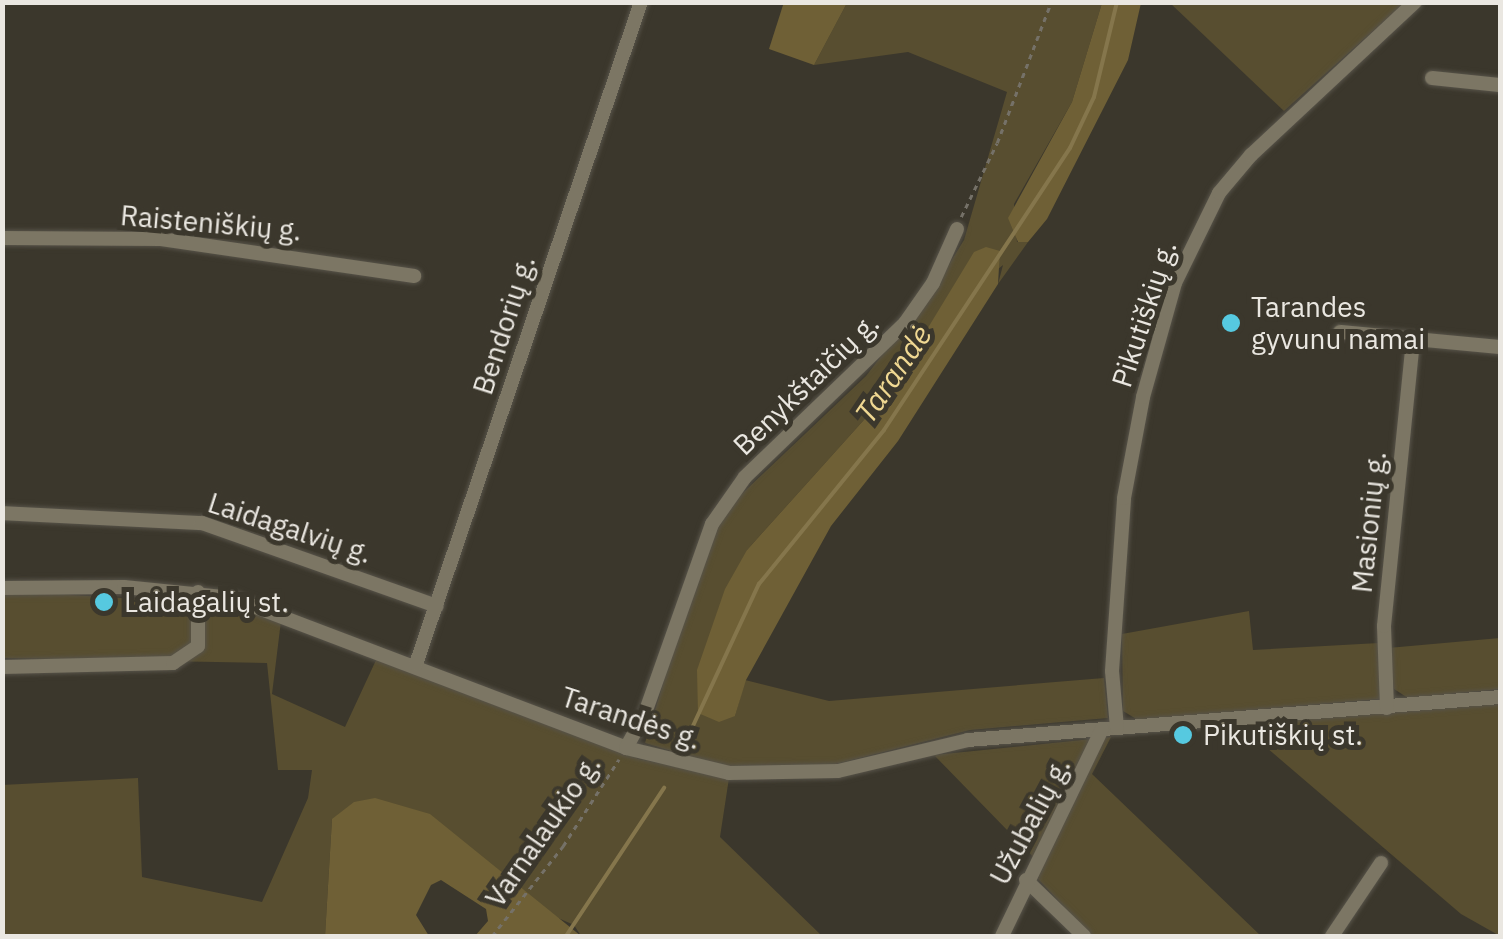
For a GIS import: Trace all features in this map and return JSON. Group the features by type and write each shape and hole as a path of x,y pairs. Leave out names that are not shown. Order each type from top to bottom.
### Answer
{"street":[{"name":"Bendorių g.","path":"416,664 641,2"},
{"name":"Pikutiškių g.","path":"1110,729 1124,498 1143,397 1175,283 1219,193 1251,155 1415,2"},
{"path":"1432,78 1500,85"},
{"name":"Benykštaičių g.","path":"626,748 644,716 712,524 745,477 905,323 933,283 957,228"},
{"name":"Raisteniškių g.","path":"2,238 161,239 414,276"},
{"path":"1340,332 1412,342 1500,347"},
{"name":"Masionių g.","path":"1387,708 1384,626 1412,342"},
{"name":"Laidagalvių g.","path":"2,513 202,523 437,606"},
{"name":"Tarandės g.","path":"2,588 198,592 270,610 626,748 715,771 802,774 968,740 1500,696"},
{"path":"2,667 173,664 198,646 198,592"},
{"name":"Užubalių g.","path":"1002,936 1026,880 1110,729"},
{"path":"1332,936 1381,863"},
{"path":"1026,880 1084,936"}],"path":[{"path":"957,228 1051,2"},
{"name":"Varnalaukio g.","path":"492,936 563,846 626,748"}],"shaded area":[{"path":"784,2 847,3 814,65 769,49"},
{"path":"847,3 1102,3 1072,102 1014,204 1017,242 1028,242 998,284 1003,265 932,323 889,392 747,550 735,716 745,680 829,701 1104,678 1108,718 970,730 832,765 721,766 645,743 700,562 727,508 866,376 940,279 964,240 1007,92 908,52 814,65"},
{"path":"1102,3 1141,3 1128,60 1047,219 1028,242 1018,242 1008,218 1072,102"},
{"path":"1170,3 1404,3 1284,111"},
{"path":"986,247 1000,251 998,284 898,441 831,526 746,680 735,716 719,722 698,713 697,670 725,589 747,550 889,392 974,252"},
{"path":"3,594 223,604 281,621 272,694 345,727 377,658 639,759 729,778 720,837 822,936 581,936 574,925 332,819 325,936 3,936 2,785 138,778 142,877 262,902 308,798 312,770 278,770 267,663 3,658"},
{"path":"1249,611 1253,650 1379,643 1379,699 1138,720 1123,711 1122,634"},
{"path":"1500,638 1500,689 1408,698 1394,689 1388,648"},
{"path":"1500,702 1500,936 1461,914 1239,724"},
{"path":"1111,737 1092,774 1261,936 1092,936 1038,879 1042,866 934,755"},
{"path":"375,798 430,814 581,936 475,936 488,921 486,909 441,880 431,885 416,915 429,936 325,936 332,819 354,802"}],"waterway":[{"name":"Tarandė","path":"679,756 759,584 884,430 1070,148 1094,97 1117,2"},
{"name":"Tarandė","path":"566,936 664,788"}],"place":[{"name":"Tarandes gyvunu namai","path":"1231,323"},
{"name":"Laidagalių st.","path":"104,602"},
{"name":"Pikutiškių st.","path":"1183,735"}]}
